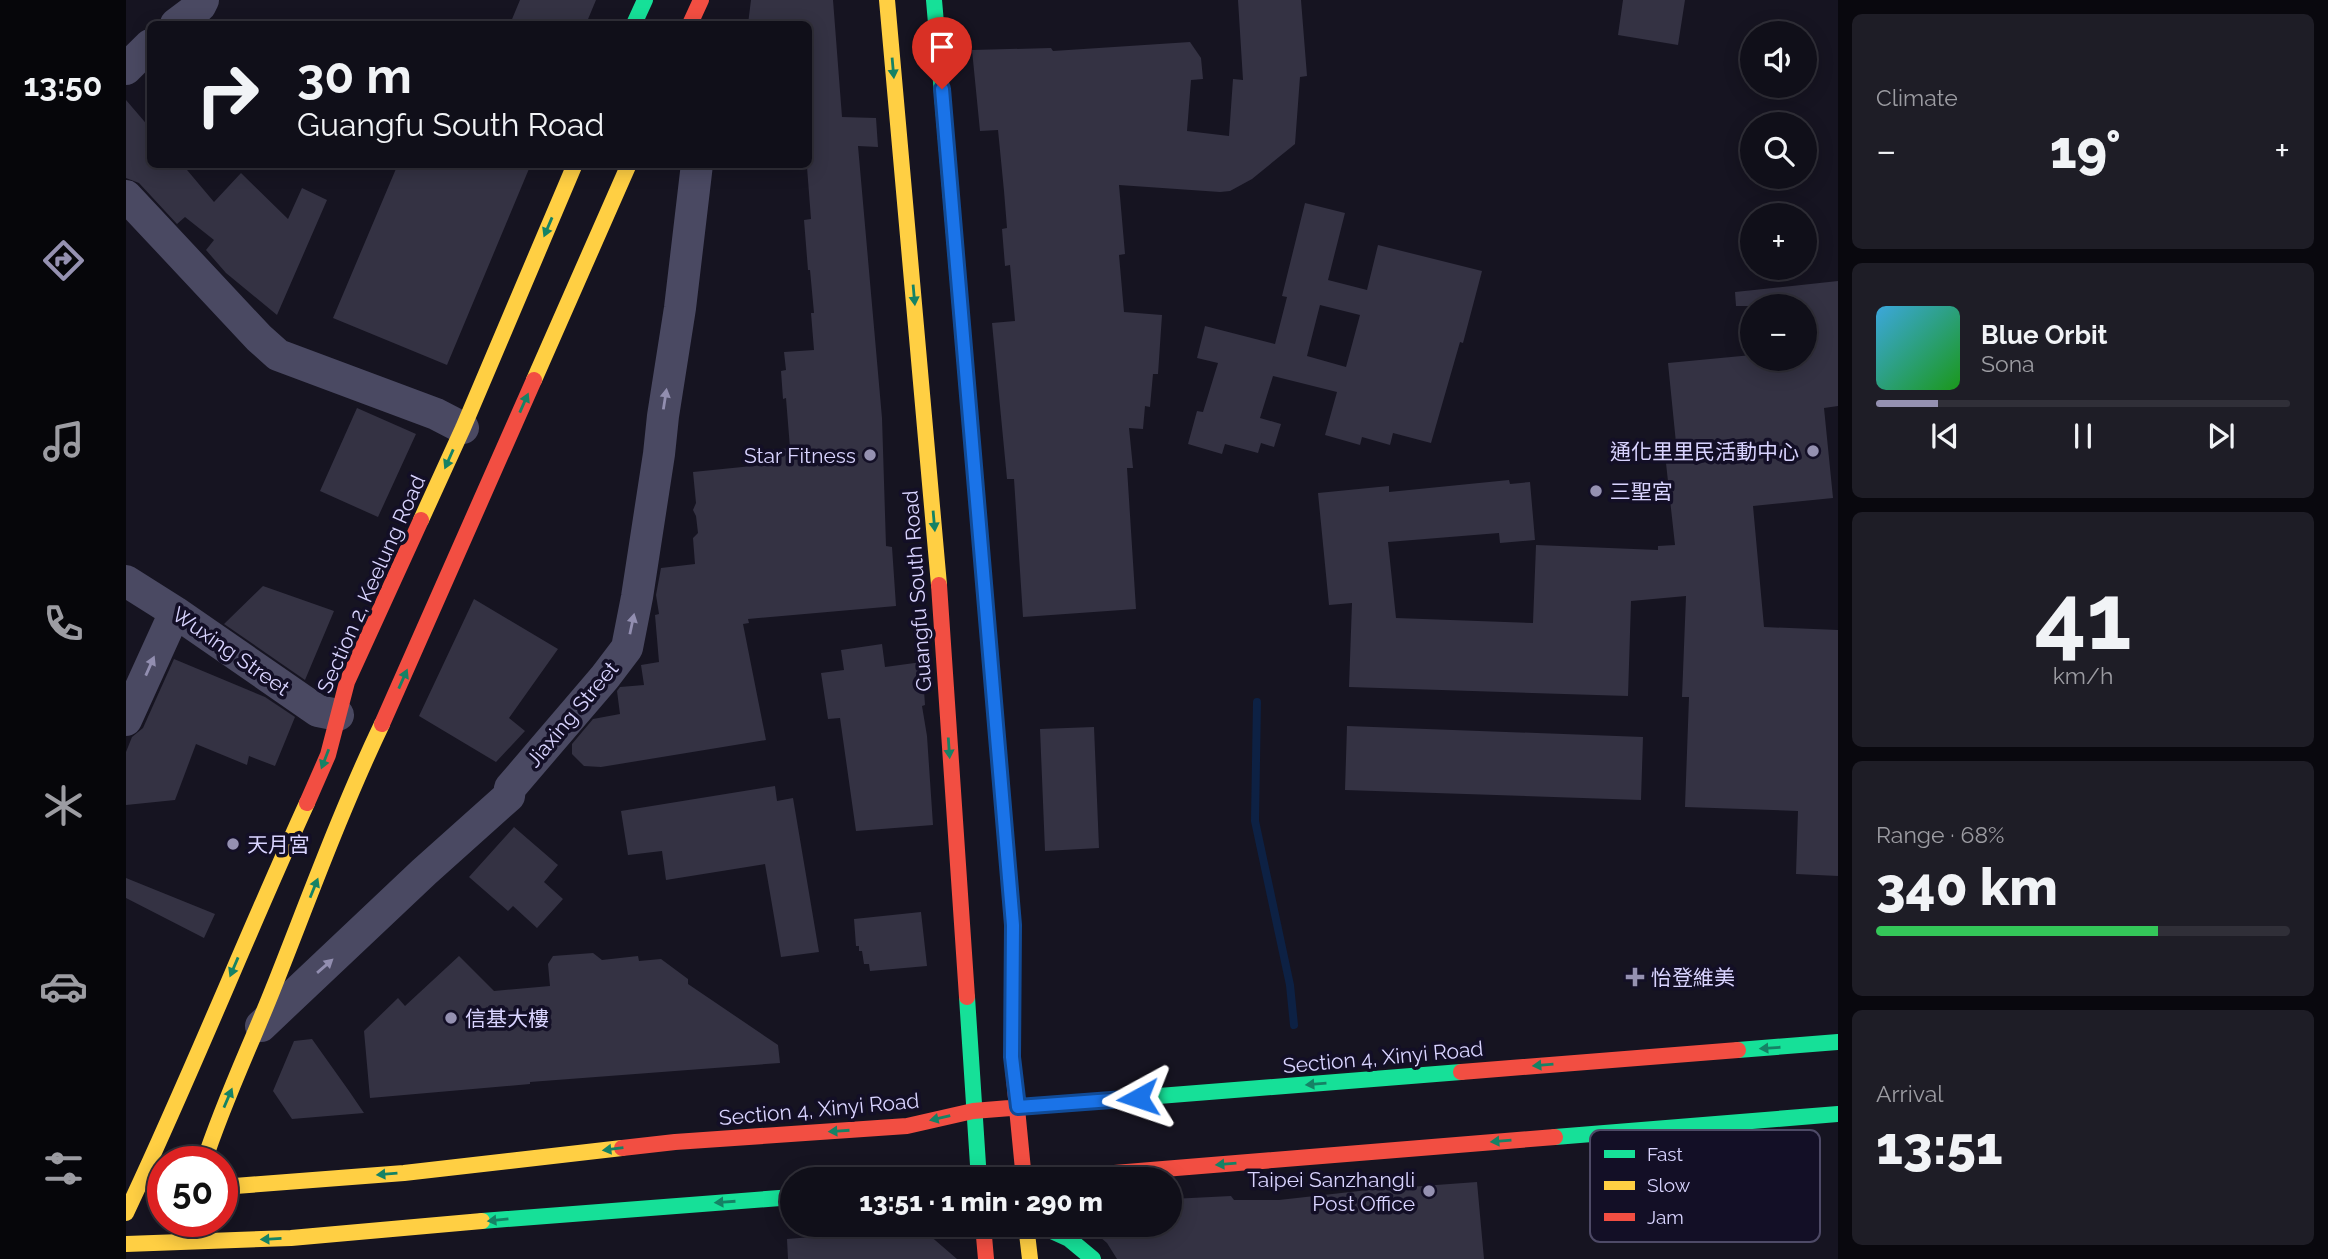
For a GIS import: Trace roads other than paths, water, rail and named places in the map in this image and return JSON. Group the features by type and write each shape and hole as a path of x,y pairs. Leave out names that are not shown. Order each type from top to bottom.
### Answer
{"main road":[{"path":"635,21 645,0"},
{"path":"691,21 701,0"},
{"name":"Guangfu South Road","path":"887,0 935,527 978,1167"},
{"path":"934,0 1012,913 1012,1057 1023,1167"},
{"name":"Section 2, Keelung Road","path":"126,1213 328,755 347,682 463,428 573,168"},
{"path":"209,1146 360,770 392,704 627,168"},
{"name":"Section 4, Xinyi Road","path":"238,1186 404,1173 675,1142 907,1126 973,1111 1838,1042"},
{"path":"1642,1130 1838,1114"},
{"path":"1182,1168 1590,1134"},
{"path":"126,1244 175,1251 566,1213 780,1198"},
{"path":"984,1237 986,1259"},
{"path":"1028,1237 1030,1259"},
{"path":"1065,1237 1093,1259"}],"street":[{"path":"180,21 200,6 203,0"},
{"path":"712,0 713,21"},
{"path":"126,69 147,48"},
{"name":"Jiaxing Street","path":"257,1030 424,872 509,796 510,788 627,648 638,597 659,454 697,168"},
{"path":"126,196 278,355 436,414 463,428"},
{"name":"Wuxing Street","path":"126,581 318,711 338,715"},
{"path":"126,720 175,612"}],"waterway":[{"path":"1257,702 1255,821 1290,985 1294,1025"}],"place":[{"name":"通化里里民活動中心","path":"1813,451"},
{"name":"Star Fitness","path":"870,455"},
{"name":"三聖宮","path":"1596,491"},
{"name":"天月宮","path":"233,844"},
{"name":"怡登維美","path":"1635,977"},
{"name":"信基大樓","path":"451,1018"},
{"name":"Taipei Sanzhangli Post Office","path":"1429,1191"}]}
